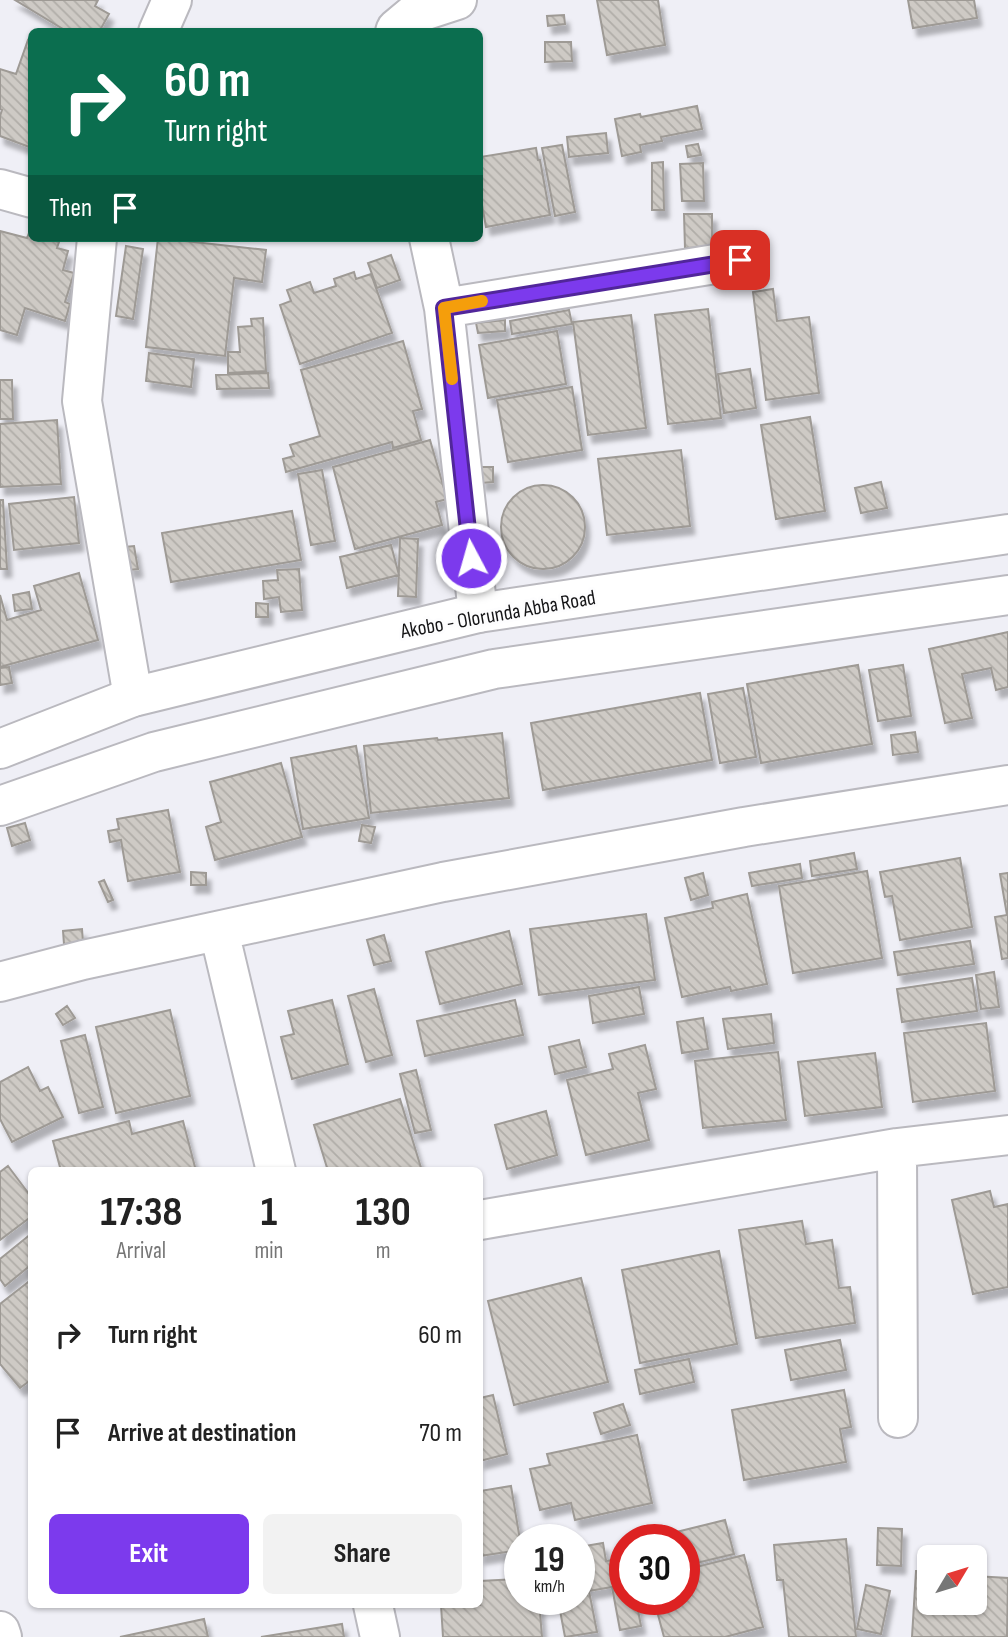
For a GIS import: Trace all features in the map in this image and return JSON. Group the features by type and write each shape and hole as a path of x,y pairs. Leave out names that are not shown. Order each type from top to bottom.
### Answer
{"street":[{"path":"160,28 172,0"},
{"path":"397,28 414,14 457,0"},
{"path":"0,189 28,197"},
{"path":"97,242 82,401 133,697"},
{"path":"430,242 444,308 478,613"},
{"path":"444,308 740,260"},
{"name":"Akobo - Olorunda Abba Road","path":"0,749 133,697 478,613 1008,534"},
{"path":"0,806 155,751 494,669 1008,596"},
{"path":"407,629 419,686"},
{"path":"0,982 83,960 471,877 744,827 1008,785"},
{"path":"219,931 275,1167"},
{"path":"483,1219 897,1148 1008,1135"},
{"path":"897,1148 898,1418"},
{"path":"374,1608 380,1637"},
{"path":"0,1631 2,1637"}],"building":[{"path":"15,0 98,0 95,6 109,14 101,28 61,28"},
{"path":"597,0 658,0 665,45 607,55"},
{"path":"908,0 974,0 977,18 913,28"},
{"path":"564,15 565,24 548,26 547,16"},
{"path":"28,40 28,146 0,136 0,69 16,74"},
{"path":"545,42 571,42 572,61 545,62"},
{"path":"697,106 702,129 661,137 662,141 640,145 641,152 622,156 615,119"},
{"path":"606,133 608,153 569,157 567,137"},
{"path":"698,144 701,155 688,157 686,146"},
{"path":"562,145 575,212 555,216 542,148"},
{"path":"536,148 550,215 486,227 483,210 483,157"},
{"path":"663,162 664,210 652,210 652,163"},
{"path":"703,163 704,201 682,201 680,164"},
{"path":"684,214 712,214 712,247 685,248"},
{"path":"0,231 27,238 28,236 28,242 59,242 57,248 68,251 63,270 74,273 65,302 70,304 65,321 25,308 17,335 0,330"},
{"path":"158,242 194,242 266,250 262,282 234,278 225,356 146,347"},
{"path":"126,246 143,249 133,319 116,316"},
{"path":"391,255 400,280 377,288 368,263"},
{"path":"354,272 356,279 371,274 392,333 300,364 280,305 291,301 287,290 310,282 314,293 336,286 334,279"},
{"path":"773,289 777,321 809,317 819,393 766,400 753,292"},
{"path":"708,309 721,418 668,424 655,315"},
{"path":"569,310 572,324 512,334 510,321"},
{"path":"631,315 646,428 588,435 573,322"},
{"path":"263,318 266,371 228,373 228,352 240,352 238,327 252,326 251,319"},
{"path":"505,320 505,331 478,333 476,323"},
{"path":"557,331 566,384 488,398 479,345"},
{"path":"403,341 422,409 413,411 421,440 393,448 392,442 286,472 283,459 294,456 290,445 320,436 301,370"},
{"path":"149,353 194,359 191,387 146,381"},
{"path":"750,369 756,408 724,413 718,374"},
{"path":"268,373 269,388 217,389 216,375"},
{"path":"0,380 12,380 13,419 0,419"},
{"path":"572,387 582,450 508,462 497,400"},
{"path":"810,417 825,511 776,519 761,425"},
{"path":"57,420 61,484 0,487 0,424"},
{"path":"430,440 447,499 436,502 442,525 355,549 333,467"},
{"path":"681,450 690,526 607,535 598,459"},
{"path":"481,467 493,467 493,482 481,483"},
{"path":"322,470 335,541 311,545 298,474"},
{"path":"881,482 887,508 861,513 855,488"},
{"path":"535,485 551,485 567,492 578,503 585,519 582,543 573,557 551,569 535,569 519,562 508,551 501,535 501,519 508,503 519,492"},
{"path":"74,497 79,543 14,550 9,504"},
{"path":"0,500 3,500 7,569 0,569"},
{"path":"292,511 301,560 171,582 162,533"},
{"path":"400,538 418,539 416,597 398,596"},
{"path":"391,545 399,575 347,588 340,557"},
{"path":"134,546 138,569 129,570 125,547"},
{"path":"299,569 302,610 281,612 279,597 264,599 263,581 278,580 277,570"},
{"path":"79,573 98,640 0,667 0,595 7,620 41,610 34,586"},
{"path":"29,592 32,609 15,611 13,595"},
{"path":"256,603 268,604 268,617 256,617"},
{"path":"1008,632 1008,687 996,690 991,668 962,674 972,718 945,723 929,649"},
{"path":"858,665 872,744 761,763 747,684"},
{"path":"903,665 911,716 878,721 869,670"},
{"path":"9,667 12,683 0,685 0,668"},
{"path":"743,688 756,757 720,763 708,694"},
{"path":"700,693 712,760 543,790 531,723"},
{"path":"915,732 918,752 893,755 891,735"},
{"path":"502,733 509,798 371,813 364,746"},
{"path":"356,746 369,818 303,829 291,758"},
{"path":"281,763 302,837 215,860 206,827 221,822 210,782"},
{"path":"168,810 180,872 128,881 121,840 110,842 108,831 119,829 117,819"},
{"path":"25,823 30,840 12,846 7,828"},
{"path":"362,825 375,827 371,843 359,841"},
{"path":"854,853 857,869 812,876 810,861"},
{"path":"960,858 972,927 900,940 892,896 885,897 880,872"},
{"path":"800,864 802,878 752,886 749,873"},
{"path":"867,871 882,958 793,973 779,886"},
{"path":"191,872 206,873 206,885 191,885"},
{"path":"703,873 708,895 691,900 685,878"},
{"path":"1008,873 1008,958 1002,959 995,917 1007,915 1000,874"},
{"path":"104,880 113,900 108,902 99,882"},
{"path":"747,894 767,984 731,991 730,987 682,997 665,918 713,908 712,902"},
{"path":"646,914 655,980 539,995 530,929"},
{"path":"82,929 83,942 64,944 63,931"},
{"path":"509,931 522,984 440,1004 426,952"},
{"path":"384,935 391,961 374,965 367,940"},
{"path":"970,941 974,964 898,975 894,952"},
{"path":"994,972 999,1007 981,1009 976,975"},
{"path":"972,978 977,1011 902,1022 897,989"},
{"path":"639,987 644,1014 593,1023 589,996"},
{"path":"374,989 392,1055 366,1062 348,996"},
{"path":"332,1000 348,1064 292,1079 281,1037 294,1034 288,1011"},
{"path":"515,1000 523,1035 425,1056 417,1021"},
{"path":"67,1006 75,1018 63,1025 56,1014"},
{"path":"170,1010 190,1096 116,1113 96,1027"},
{"path":"771,1014 774,1043 728,1049 723,1019"},
{"path":"703,1018 708,1049 682,1053 677,1022"},
{"path":"986,1023 995,1091 913,1102 904,1033"},
{"path":"85,1035 103,1107 79,1113 61,1041"},
{"path":"579,1040 586,1067 555,1074 549,1047"},
{"path":"645,1045 656,1089 638,1093 649,1140 586,1155 567,1080 613,1069 609,1054"},
{"path":"778,1052 786,1120 703,1128 695,1061"},
{"path":"875,1053 882,1107 805,1116 798,1062"},
{"path":"28,1067 40,1091 48,1087 63,1117 12,1142 0,1119 0,1082"},
{"path":"416,1070 431,1130 415,1133 400,1074"},
{"path":"400,1099 421,1167 327,1167 314,1125"},
{"path":"546,1111 557,1155 507,1169 495,1125"},
{"path":"129,1121 132,1134 183,1121 195,1167 60,1167 53,1141"},
{"path":"8,1166 28,1193 28,1219 0,1240 0,1172"},
{"path":"990,1191 994,1207 1008,1204 1008,1287 973,1294 952,1200"},
{"path":"802,1221 806,1244 832,1240 839,1288 850,1287 855,1323 756,1338 739,1230"},
{"path":"28,1236 28,1267 5,1286 0,1279 0,1259"},
{"path":"719,1251 737,1344 640,1363 622,1270"},
{"path":"581,1278 608,1382 514,1405 488,1301"},
{"path":"28,1282 28,1382 20,1388 0,1364 0,1304"},
{"path":"840,1340 846,1370 791,1380 785,1350"},
{"path":"689,1359 694,1382 640,1394 635,1370"},
{"path":"844,1390 851,1427 840,1429 846,1462 744,1480 732,1410"},
{"path":"493,1395 507,1454 483,1460 483,1397"},
{"path":"623,1404 630,1425 601,1434 594,1413"},
{"path":"637,1435 652,1503 575,1520 571,1503 540,1510 530,1469 550,1465 547,1454"},
{"path":"511,1486 517,1524 504,1524 504,1552 483,1556 483,1491"},
{"path":"725,1520 734,1554 700,1562 700,1526"},
{"path":"878,1528 902,1529 901,1566 877,1565"},
{"path":"846,1539 856,1637 789,1637 783,1580 777,1580 774,1545"},
{"path":"603,1543 606,1561 609,1561 609,1588 595,1590 595,1544"},
{"path":"744,1555 763,1627 725,1637 664,1637 658,1615 700,1615 700,1566"},
{"path":"916,1571 917,1615 987,1615 987,1577 1008,1578 1007,1637 912,1637"},
{"path":"504,1580 504,1615 540,1615 542,1637 443,1637 441,1608 483,1608 483,1581"},
{"path":"866,1585 890,1591 881,1634 857,1629"},
{"path":"561,1615 594,1615 597,1632 565,1637"},
{"path":"617,1615 639,1615 641,1626 620,1630"},
{"path":"204,1619 208,1637 120,1637"},
{"path":"342,1624 344,1637 261,1637"}],"slow traffic":[{"path":"452,379 444,308 482,301"}],"route":[{"path":"471,558 444,308 740,260"}]}
